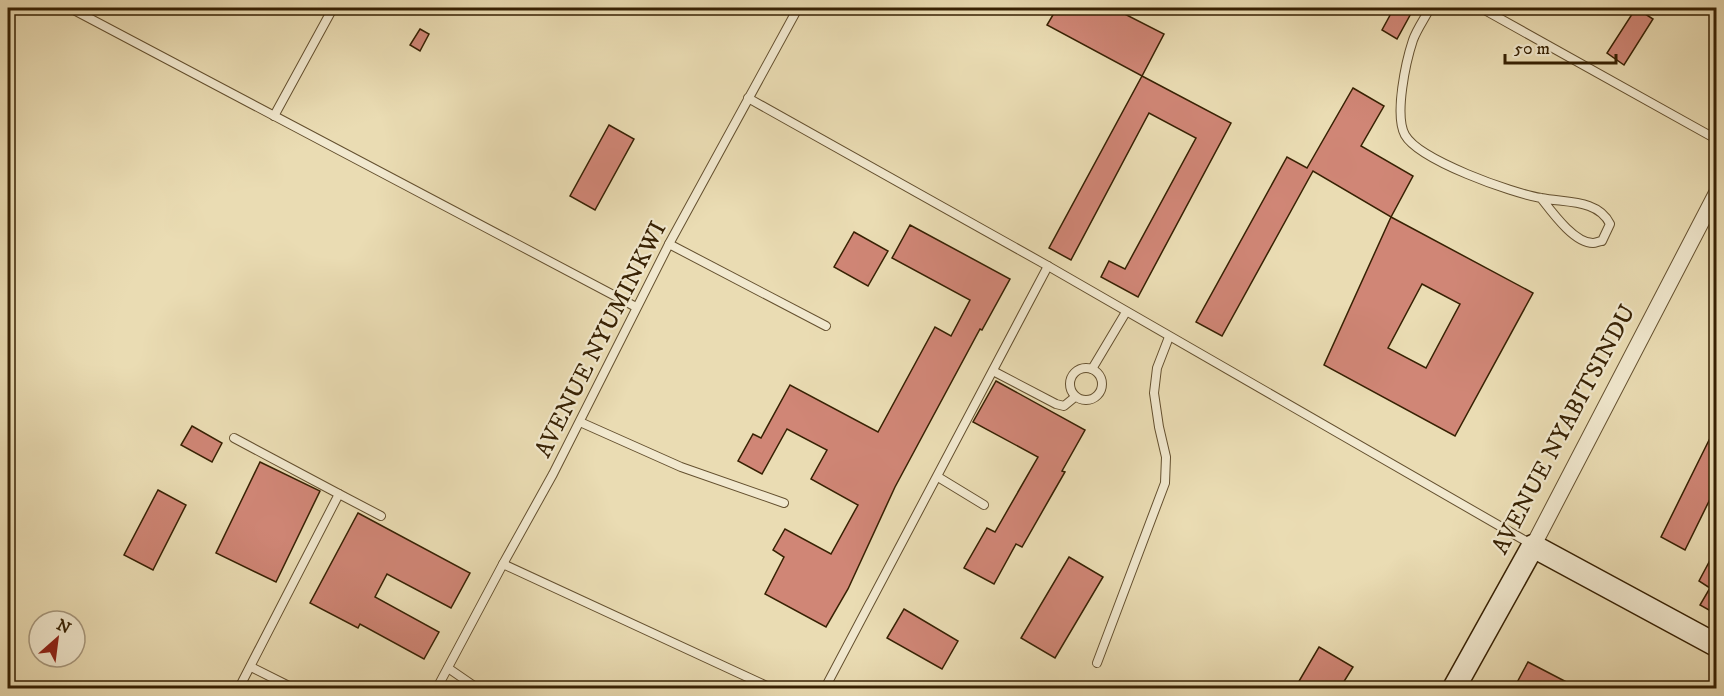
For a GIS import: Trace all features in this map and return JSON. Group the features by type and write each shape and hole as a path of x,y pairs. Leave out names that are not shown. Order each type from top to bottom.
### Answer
{"street":[{"name":"AVENUE NYABITSINDU","path":"1454,688 1533,546 1716,194"},
{"path":"1533,546 1716,645"}],"lane":[{"path":"70,8 636,307"},
{"path":"274,116 333,8"},
{"name":"AVENUE NYUMINKWI","path":"437,688 580,422 669,243 798,8"},
{"path":"1430,8 1413,38 1404,72 1400,107 1403,133 1412,145 1430,156 1503,189 1595,207 1606,215 1610,224 1607,234 1602,241 1592,243 1575,236 1541,198"},
{"path":"1481,8 1490,10 1716,139"},
{"path":"748,98 1048,266 1533,546"},
{"path":"669,243 826,326"},
{"path":"825,688 1048,266"},
{"path":"1092,369 1126,312"},
{"path":"1097,663 1165,483 1166,457 1154,393 1156,368 1169,337"},
{"path":"1083,368 1092,369 1099,375 1102,384 1100,393 1093,399 1084,401 1075,397 1070,390 1070,380 1074,372 1083,368"},
{"path":"993,371 1056,404 1064,406 1075,397"},
{"path":"580,422 681,467 784,502"},
{"path":"234,438 381,516"},
{"path":"938,477 984,505"},
{"path":"239,688 339,494"},
{"path":"502,564 771,688"},
{"path":"251,667 293,688"},
{"path":"448,668 477,688"}],"building":[{"path":"1057,8 1113,8 1164,34 1142,76 1047,25"},
{"path":"1394,8 1414,8 1397,39 1382,30"},
{"path":"1636,8 1653,19 1624,65 1607,53"},
{"path":"420,29 429,34 420,51 410,45"},
{"path":"1142,76 1231,123 1138,297 1101,277 1109,261 1125,269 1196,138 1149,113 1071,260 1049,248"},
{"path":"1353,88 1384,106 1361,146 1413,176 1391,217 1313,171 1222,336 1196,322 1287,157 1307,168"},
{"path":"609,125 634,139 595,210 570,196"},
{"path":"1391,217 1533,293 1455,436 1324,365","holes":["1422,284 1460,304 1426,368 1388,348"]},
{"path":"910,225 1010,279 982,330 980,329 895,487 848,589 826,627 765,594 784,557 773,550 785,529 831,554 858,505 811,479 827,450 787,429 762,474 738,461 753,434 761,438 790,385 878,432 935,327 951,336 970,300 892,258"},
{"path":"854,232 888,251 868,286 834,267"},
{"path":"996,381 1085,430 1062,471 1065,472 1022,547 1016,544 994,584 964,568 987,528 995,532 1038,457 973,422"},
{"path":"192,426 222,443 212,462 181,445"},
{"path":"1716,426 1716,487 1685,550 1661,537"},
{"path":"260,462 320,491 276,582 216,553"},
{"path":"158,490 186,505 153,570 124,555"},
{"path":"358,513 470,573 451,608 387,574 375,597 439,632 424,659 360,624 358,628 310,603"},
{"path":"1716,549 1716,614 1700,605 1710,588 1699,581"},
{"path":"1069,557 1103,577 1055,658 1021,638"},
{"path":"904,609 958,641 942,669 887,638"},
{"path":"1319,647 1353,667 1340,688 1295,688"},
{"path":"1528,662 1578,688 1514,688"}]}
